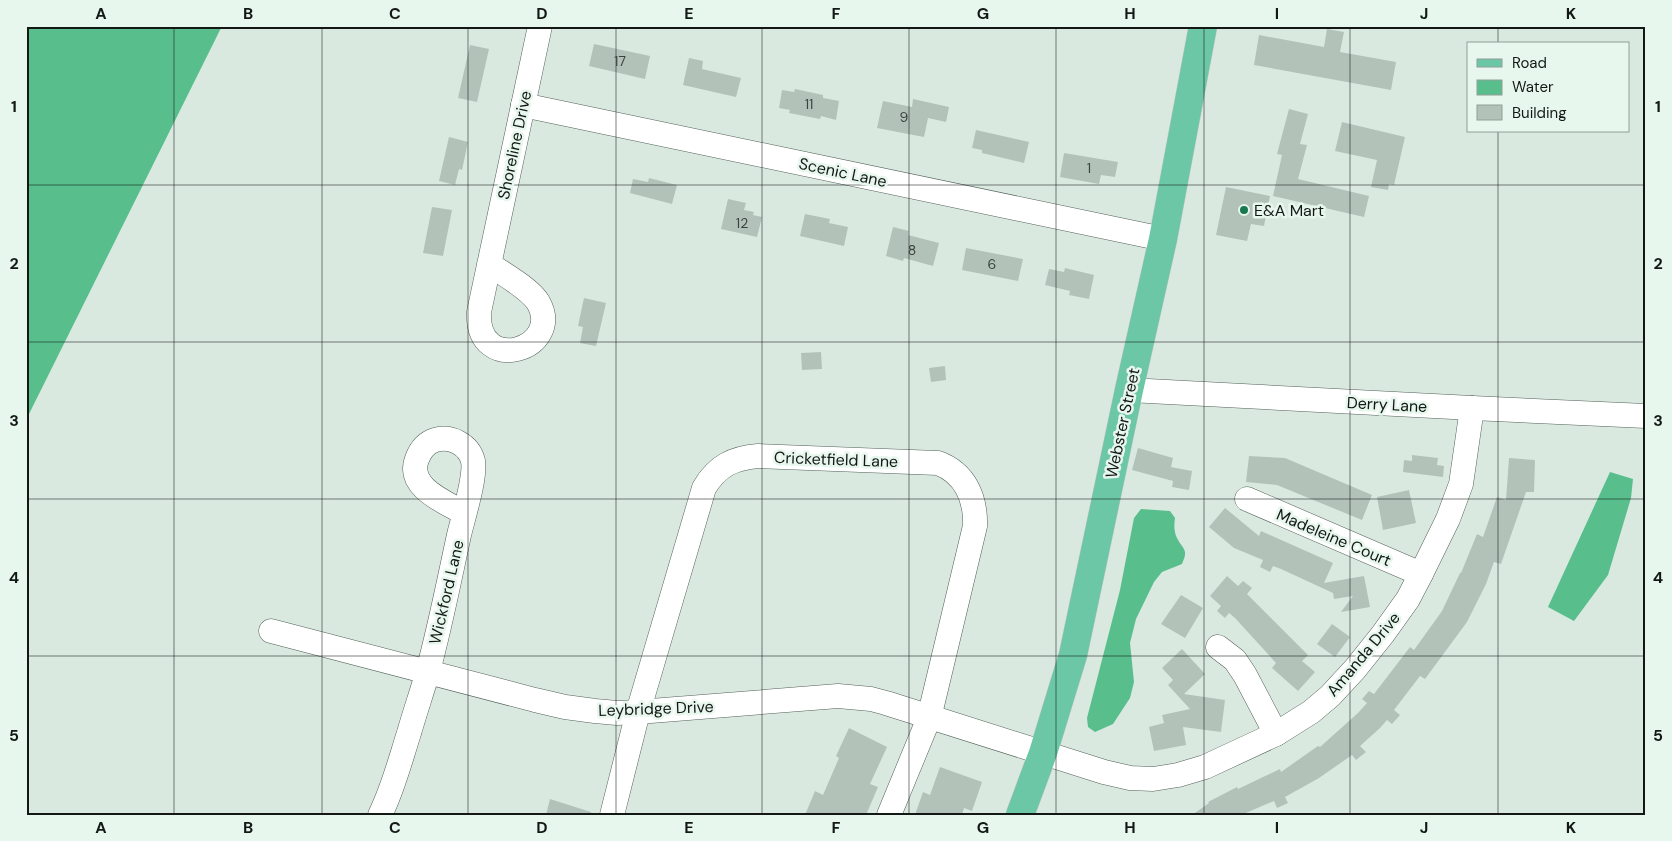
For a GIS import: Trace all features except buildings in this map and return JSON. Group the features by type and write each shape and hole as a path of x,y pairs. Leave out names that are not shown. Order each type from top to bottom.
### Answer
{"main road":[{"name":"Webster Street","path":"1020,815 1043,753 1073,655 1163,239 1203,26"}],"street":[{"name":"Shoreline Drive","path":"489,264 540,26"},
{"name":"Scenic Lane","path":"523,105 1163,239"},
{"name":"Derry Lane","path":"1129,390 1646,416"},
{"name":"Amanda Drive","path":"1043,753 1104,772 1130,778 1153,779 1178,775 1204,767 1276,734 1311,712 1330,696 1356,669 1408,599 1448,519 1461,484 1472,408"},
{"name":"Cricketfield Lane","path":"612,815 638,712 704,488 715,472 722,466 739,458 758,456 938,464 948,467 960,477 974,501 975,526 929,718 889,815"},
{"name":"Madeleine Court","path":"1247,499 1421,574"},
{"name":"Wickford Lane","path":"380,815 394,783 428,671 464,513"},
{"name":"Leybridge Drive","path":"271,631 565,707 617,713 838,696 871,699 1043,753"},
{"path":"1218,647 1235,660 1245,675 1276,734"}],"water":[{"path":"26,26 222,26 26,420"},
{"path":"1610,472 1633,479 1631,498 1608,575 1574,621 1548,607"},
{"path":"1141,509 1170,511 1175,518 1175,533 1185,555 1182,564 1162,572 1154,582 1136,619 1130,643 1134,682 1130,698 1113,724 1095,732 1088,727 1087,718 1120,590 1134,518"}],"place":[{"name":"E&A Mart","path":"1244,210"}]}
